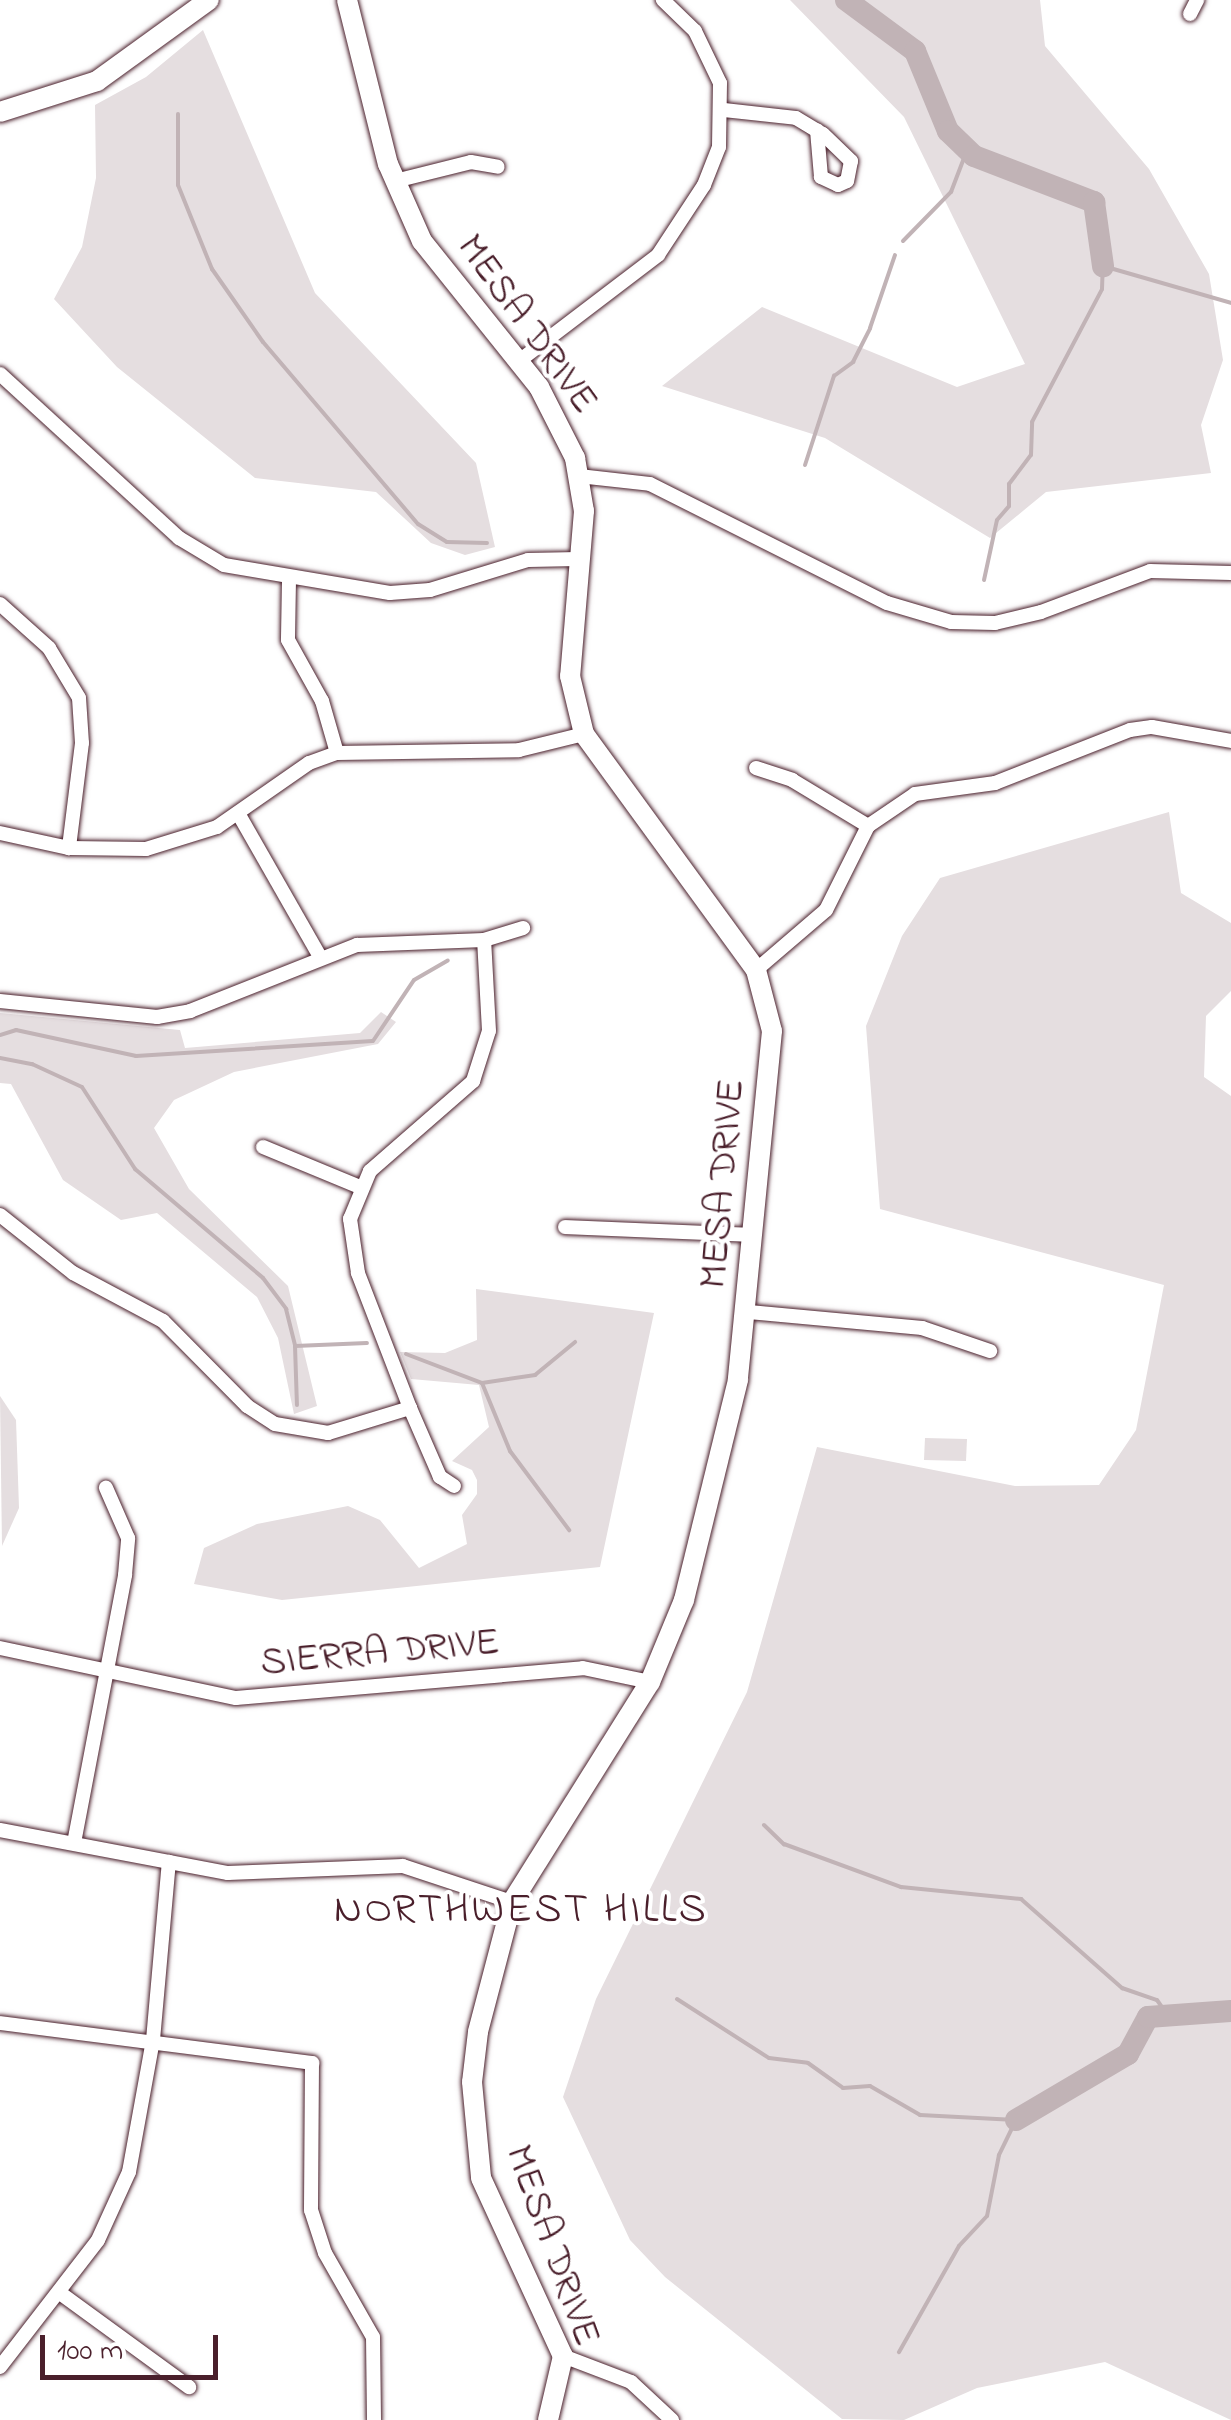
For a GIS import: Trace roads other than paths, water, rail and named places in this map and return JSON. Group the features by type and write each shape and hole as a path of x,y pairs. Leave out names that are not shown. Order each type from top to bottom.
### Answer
{"street":[{"path":"0,112 98,81 209,0"},
{"name":"MESA DRIVE","path":"346,0 394,181 429,253 558,416 579,476 584,511 570,676 584,734 756,970 772,1031 749,1312 689,1582 650,1682 512,1902 478,2032 473,2132 494,2215 563,2356 548,2420"},
{"path":"518,361 658,255 704,184 724,110 710,56 664,0"},
{"path":"724,110 761,110 817,130"},
{"path":"394,181 471,162 498,167"},
{"path":"0,374 194,549 224,564 289,580 416,591 528,560 578,559"},
{"path":"579,476 650,484 886,603 950,622 994,623 1042,612 1150,572 1231,574"},
{"path":"289,580 288,640 322,701 337,753"},
{"path":"0,604 49,648 79,698 82,743 69,848"},
{"path":"756,970 826,910 868,826 915,794 995,784 1130,730 1152,727 1231,740"},
{"path":"0,832 69,848 146,849 190,838 238,813 310,763 337,753 520,750 584,734"},
{"path":"756,768 792,780 868,826"},
{"path":"238,813 320,958"},
{"path":"0,1001 158,1017 190,1011 357,944 484,940 523,928"},
{"path":"454,1486 440,1476 410,1408 349,1239 360,1187 383,1157 474,1081 490,1030 484,940"},
{"path":"263,1147 360,1187"},
{"path":"0,1214 73,1273 163,1320 246,1406 275,1424 328,1433 410,1408"},
{"path":"565,1226 753,1236"},
{"path":"749,1312 922,1328 990,1351"},
{"path":"74,1843 128,1538 106,1488"},
{"name":"SIERRA DRIVE","path":"0,1648 266,1699 583,1668 650,1682"},
{"path":"0,1830 169,1862 278,1876 404,1866 512,1902"},
{"path":"0,2367 98,2240 129,2172 154,2040 169,1862"},
{"path":"0,2023 312,2063 311,2210 325,2253 373,2337 374,2420"},
{"path":"60,2293 189,2387"},
{"path":"563,2356 631,2382 672,2420"}],"waterway":[{"path":"846,0 915,51 948,131 974,156 1094,202 1103,266"},
{"path":"178,114 178,185 212,269 263,342 418,524 447,542 487,543"},
{"path":"903,241 951,192 967,150"},
{"path":"805,465 834,376 853,362 870,328 895,255"},
{"path":"984,580 997,520 1009,506 1009,484 1031,455 1032,422 1102,289 1103,266 1231,303"},
{"path":"0,1035 16,1030 136,1056 373,1041 414,980 448,960"},
{"path":"0,1058 32,1064 82,1087 135,1169 263,1278 286,1309 295,1346 367,1343"},
{"path":"482,1383 535,1375 575,1342"},
{"path":"295,1346 297,1405"},
{"path":"406,1354 482,1383 510,1451 569,1530"},
{"path":"764,1825 784,1844 901,1887 1021,1899 1122,1988 1157,2000 1168,2016"},
{"path":"677,1999 769,2058 808,2063 843,2088 870,2086 920,2115 1016,2120 999,2155 987,2216 959,2246 899,2352"},
{"path":"1016,2120 1128,2054 1148,2017 1231,2011"}],"district":[{"name":"NORTHWEST HILLS","path":"521,1911"}]}
